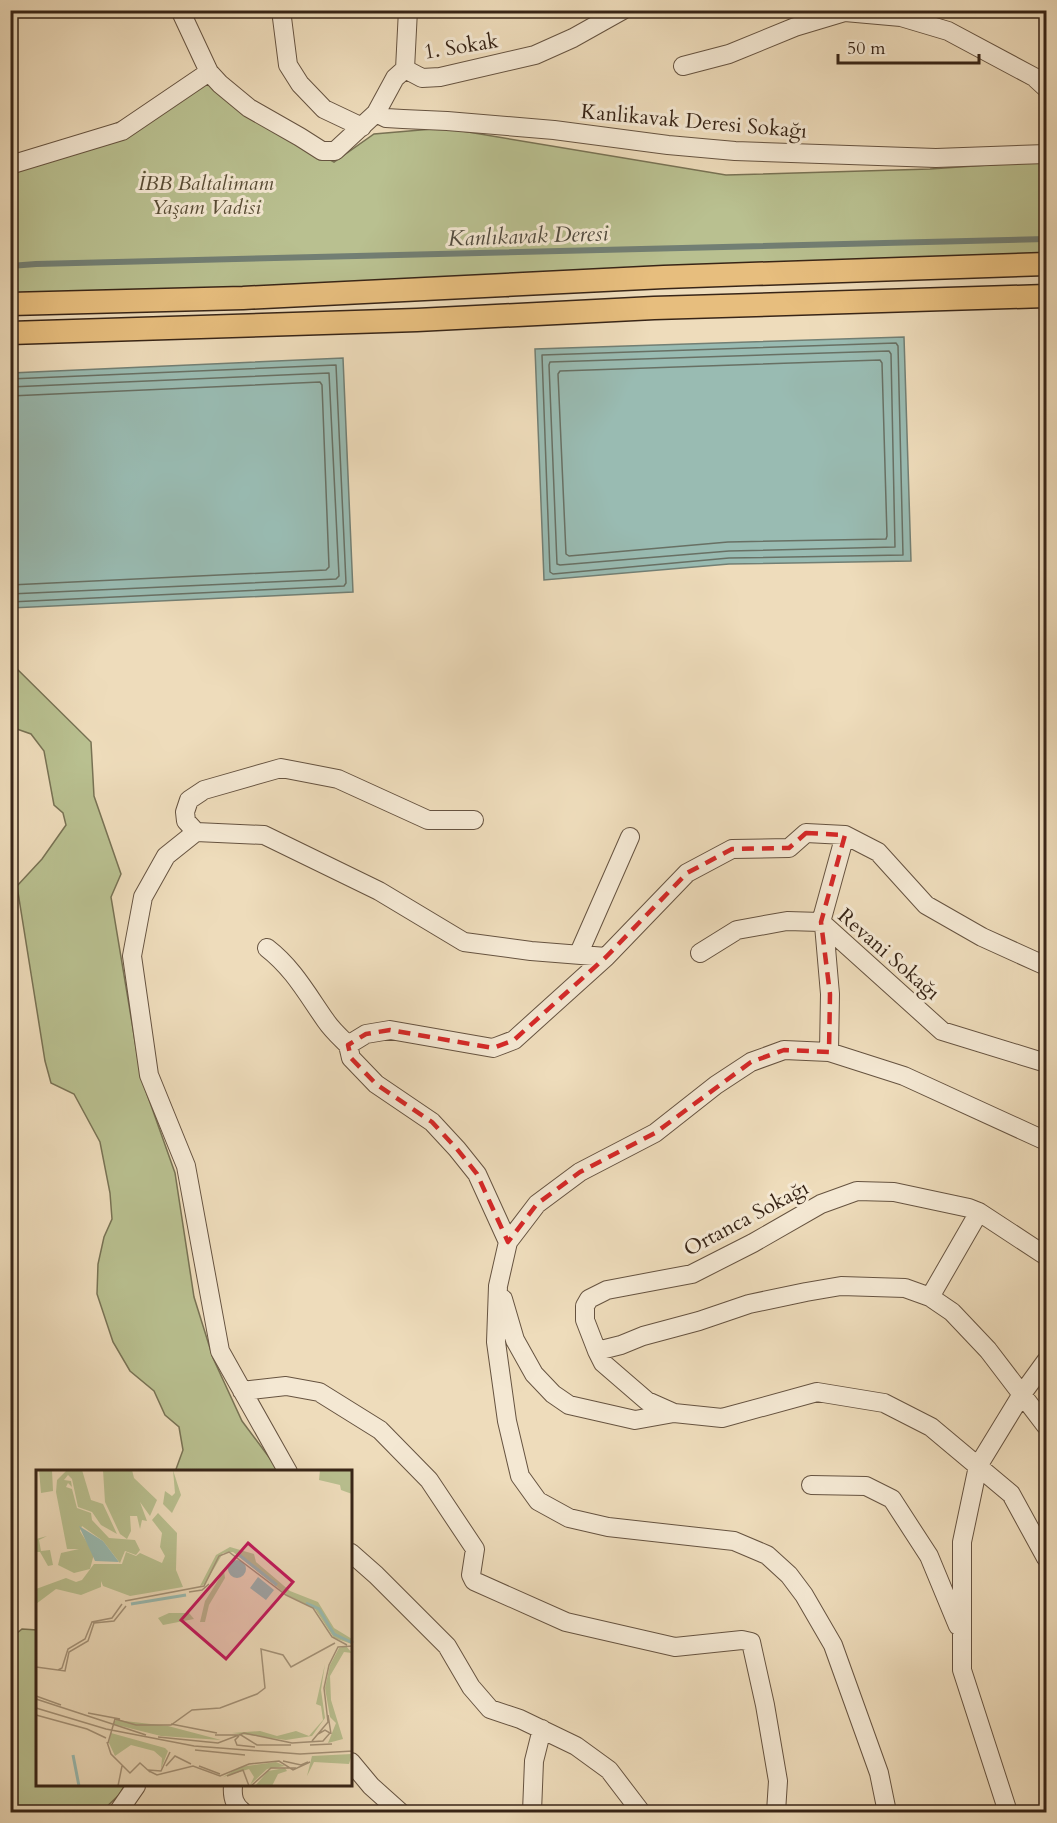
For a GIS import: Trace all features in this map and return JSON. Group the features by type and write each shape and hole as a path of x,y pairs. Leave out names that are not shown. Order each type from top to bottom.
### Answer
{"main road":[{"path":"10,304 243,298 652,277 1047,264"},
{"path":"10,333 417,320 654,308 1047,296"}],"street":[{"path":"180,10 209,72 220,84 249,108 322,151 334,151 376,113 395,78 405,69 408,10"},
{"path":"281,10 288,65 300,84 324,109 362,126"},
{"name":"1. Sokak","path":"405,69 422,78 440,77 535,55 573,38 623,10"},
{"path":"683,66 729,54 795,27 845,12 901,17 948,31 1034,77 1047,88"},
{"path":"10,165 122,131 209,72"},
{"name":"Kanlikavak Deresi Sokağı","path":"376,113 394,118 554,130 735,151 936,158 1047,154"},
{"path":"196,832 186,821 185,812 189,800 204,790 281,768 339,779 428,820 474,820"},
{"path":"287,1470 219,1351 186,1166 149,1074 132,956 143,897 166,856 196,832 264,835 379,891 464,942 531,951 579,953 606,957"},
{"path":"348,1045 366,1034 390,1030 493,1048 514,1040 606,957 687,873 732,849 789,848 806,834 845,835 878,852 926,905 982,937 1047,966"},
{"path":"829,1052 830,994 823,923 845,835"},
{"path":"579,953 630,837"},
{"name":"Revani Sokağı","path":"699,953 737,930 787,921 823,923 942,1031 1047,1062"},
{"path":"267,948 280,958 301,982 327,1023 348,1045 351,1058 376,1084 432,1122 457,1149 477,1174 508,1242"},
{"path":"887,1812 879,1773 833,1645 804,1594 789,1575 767,1555 734,1541 608,1527 568,1518 538,1501 520,1476 507,1421 496,1342 498,1286 508,1242 537,1204 580,1172 655,1133 716,1085 751,1062 784,1050 829,1052 904,1076 1047,1141"},
{"name":"Ortanca Sokağı","path":"597,1351 585,1320 585,1306 589,1299 607,1290 692,1274 753,1244 821,1204 857,1191 894,1192 969,1208 979,1212 1047,1256"},
{"path":"930,1297 979,1212"},
{"path":"498,1286 515,1340 534,1374 552,1394 569,1405 635,1420 674,1413 722,1418 817,1392 884,1403 931,1426 1011,1494 1047,1558"},
{"path":"674,1413 647,1401 603,1363 597,1351 749,1304 841,1286 905,1288 930,1297 952,1312 988,1350 1047,1426"},
{"path":"1008,1812 963,1670 962,1542 978,1466 1022,1394 1047,1361"},
{"path":"242,1391 286,1386 319,1392 380,1430 429,1480 475,1549 471,1575 474,1581 566,1622 675,1647 742,1640 751,1642 778,1780 776,1812"},
{"path":"811,1485 866,1486 892,1499 929,1556 962,1636"},
{"path":"352,1554 447,1646 471,1687 490,1709 542,1729 576,1746 609,1770 641,1812"},
{"path":"532,1812 534,1761 542,1729"},
{"path":"352,1763 371,1786 400,1812"},
{"path":"118,1812 135,1787"},
{"path":"233,1787 232,1796 238,1808 243,1812"}],"highlighted area":[{"path":"806,833 845,835 821,922 830,994 829,1052 784,1050 751,1062 655,1133 580,1172 537,1204 508,1242 477,1174 457,1149 432,1122 376,1084 351,1058 348,1045 366,1034 390,1030 493,1048 514,1040 606,957 687,873 732,849 789,848"}],"green space":[{"name":"İBB Baltalimanı Yaşam Vadisi","path":"209,80 236,107 334,162 374,134 444,128 726,175 930,169 1046,161 1046,256 11,296 10,173"},
{"path":"10,662 91,742 94,796 121,874 111,897 141,1077 175,1173 194,1297 213,1358 242,1421 279,1470 176,1470 183,1450 179,1427 165,1415 154,1391 130,1371 113,1342 97,1294 98,1264 104,1237 112,1219 110,1193 100,1142 74,1094 51,1083 45,1061 17,886 42,859 66,825 63,813 54,805 44,751 31,734 11,727"},
{"path":"22,1629 36,1630 36,1787 124,1787 120,1794 101,1812 11,1812 10,1639"}],"water":[{"path":"904,337 911,561 729,564 544,580 535,349"},
{"path":"343,358 353,592 11,608 11,373"}],"waterway":[{"name":"Kanlıkavak Deresi","path":"10,266 1046,239"}]}
